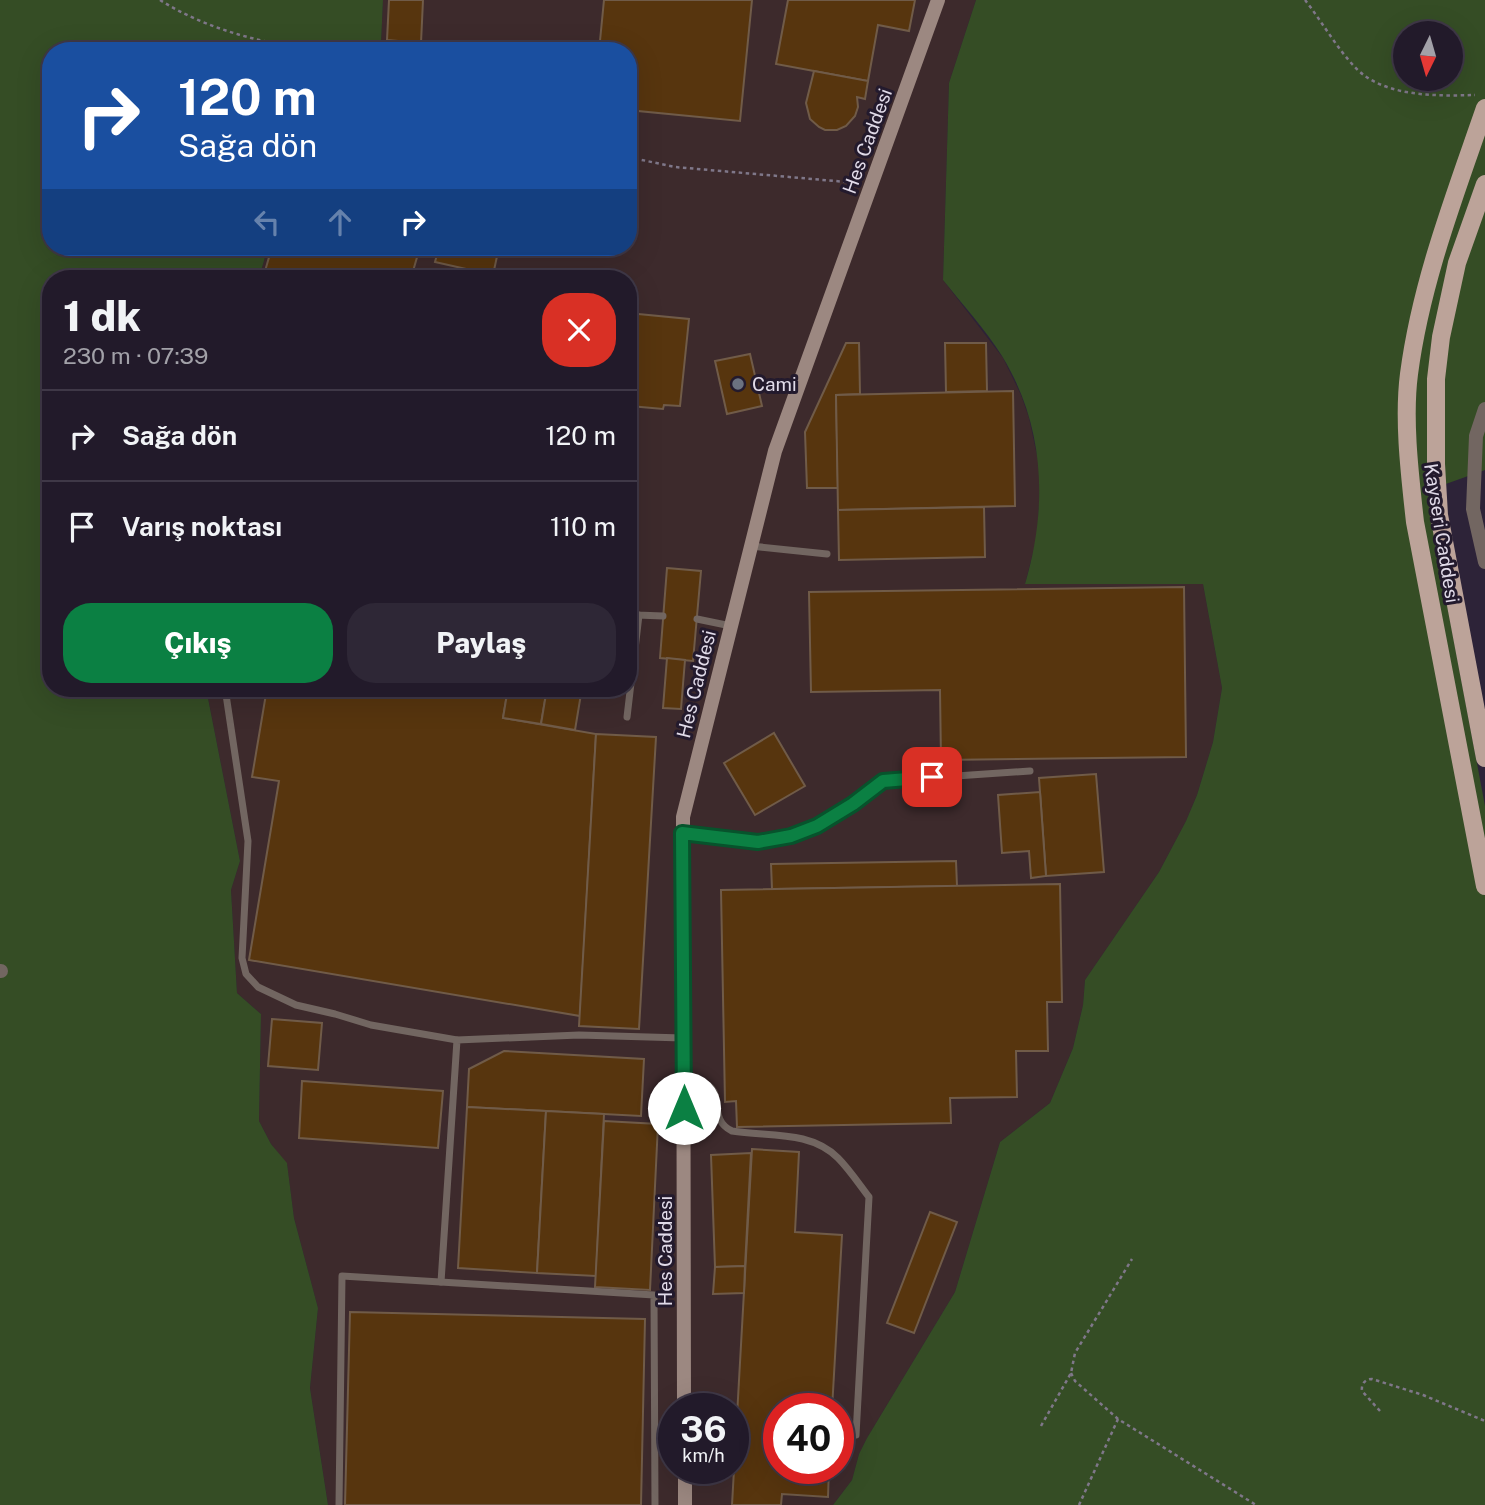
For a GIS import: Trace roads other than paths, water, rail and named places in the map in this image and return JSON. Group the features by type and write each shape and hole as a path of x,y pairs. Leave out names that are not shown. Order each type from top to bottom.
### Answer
{"main road":[{"name":"Kayseri Caddesi","path":"1485,108 1429,273 1409,375 1408,410 1409,466 1415,522 1485,886"},
{"name":"Kayseri Caddesi","path":"1485,184 1457,263 1441,338 1436,390 1439,514 1483,733 1485,758"}],"street":[{"name":"Hes Caddesi","path":"684,1393 683,817 775,451 938,0"},
{"path":"1485,409 1476,436 1473,509 1485,562"},
{"path":"685,1484 685,1505"}],"lane":[{"path":"751,546 827,554"},
{"path":"637,625 638,615 663,616"},
{"path":"697,619 731,626"},
{"path":"226,697 248,841 242,958 246,974 258,987 296,1005 371,1026 457,1040 579,1035 683,1038"},
{"path":"628,717 630,697"},
{"path":"682,833 758,842 791,836 817,826 853,804 883,781 1030,771"},
{"path":"440,1282 457,1040"},
{"path":"684,1081 699,1081 710,1085 715,1094 719,1119 732,1131 797,1137 818,1144 837,1157 869,1197 856,1435"},
{"path":"339,1505 342,1276 654,1296 655,1505"}],"place":[{"name":"Cami","path":"738,384"}]}
